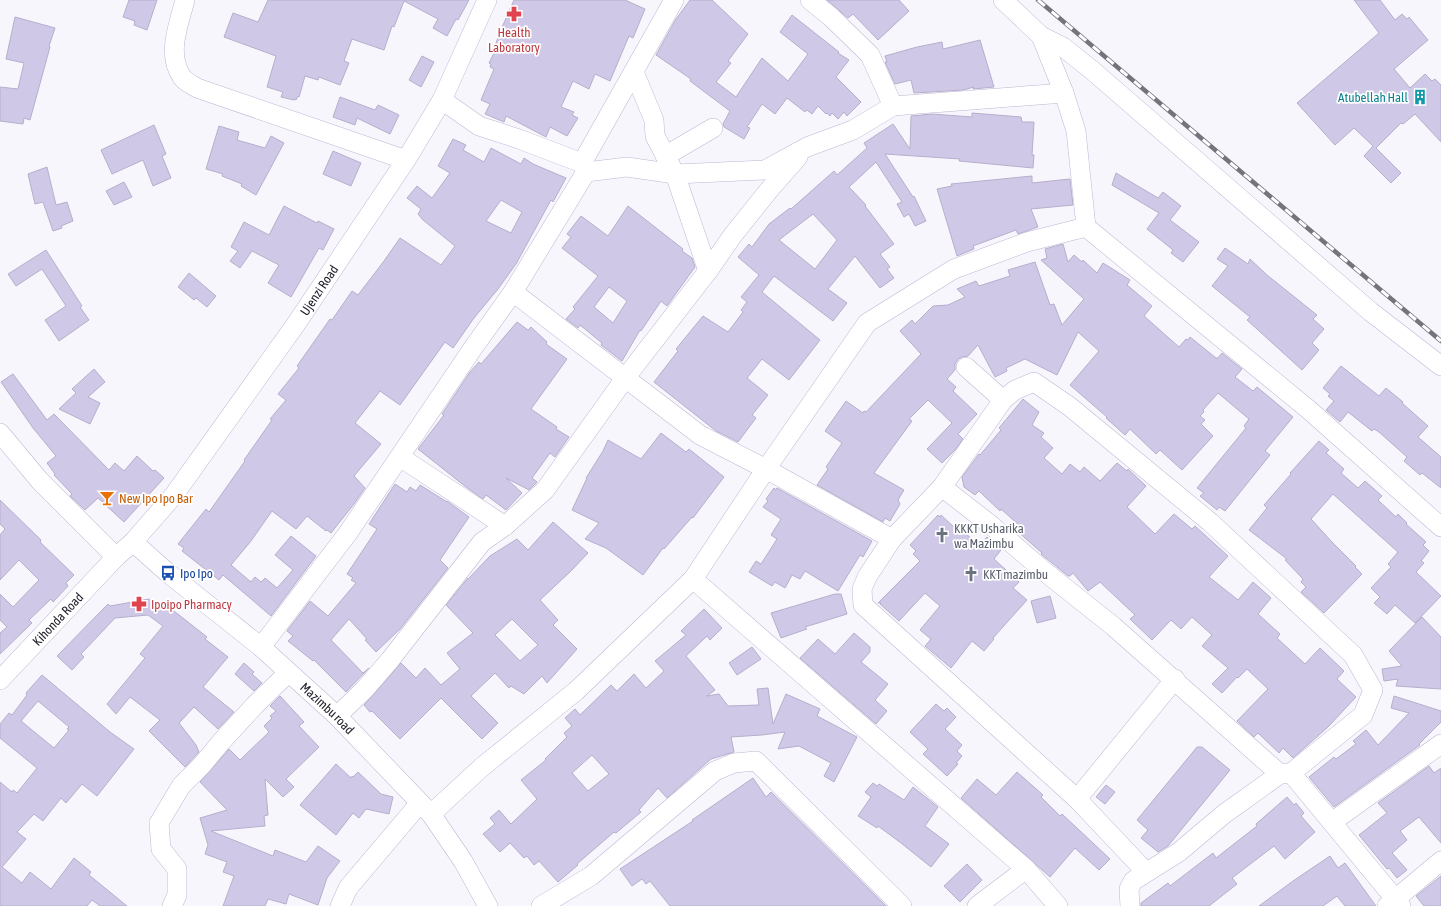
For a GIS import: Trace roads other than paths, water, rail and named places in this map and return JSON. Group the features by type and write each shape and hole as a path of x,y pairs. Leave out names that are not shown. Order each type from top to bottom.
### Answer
{"street":[{"path":"185,0 173,50 176,64 182,78 197,88 406,160"},
{"name":"Ujenzi Road","path":"116,557 133,542 174,495 296,324 406,160 442,100 487,0"},
{"path":"261,647 348,533 512,292 584,168 634,72 674,0"},
{"path":"810,0 831,17 870,55 893,106"},
{"path":"1003,0 1041,36 1063,47 1093,71 1371,312 1441,366"},
{"path":"1041,36 1064,93 1076,131 1086,227 1308,409 1441,527"},
{"path":"634,72 654,120 655,136 675,174 708,271"},
{"path":"442,100 479,126 519,140 584,168 627,167 675,174 765,170 807,147 853,130 893,106 1064,93"},
{"path":"665,156 713,128"},
{"path":"337,716 364,690 390,660 482,542 505,526 545,490 626,378 708,271 742,223 807,147"},
{"path":"340,906 348,888 425,809 482,767 576,691 693,579 766,469 867,323 954,269 1027,242 1086,227"},
{"path":"512,292 700,435 766,469 892,539"},
{"path":"966,367 1003,400"},
{"path":"1130,906 1129,889 1134,881 1179,852 1224,814 1285,773 1363,714 1373,690 1353,655 1210,522 1070,406 1034,382 1015,390 1003,400 942,486 892,539 867,577 862,589 863,605 1077,799 1146,872"},
{"path":"0,433 40,481 116,557"},
{"path":"400,457 505,526"},
{"path":"942,486 992,526 1045,572 1113,626 1285,773 1332,822 1395,904 1421,876 1441,861"},
{"name":"Mazimbu road","path":"133,542 174,578 261,647 337,716 425,809 463,861 488,906"},
{"name":"Kihonda Road","path":"0,680 116,557"},
{"path":"693,579 1026,869 1058,906"},
{"path":"172,906 178,895 177,869 161,849 159,823 181,786 202,765 220,742 250,710 288,673"},
{"path":"1077,799 1175,679"},
{"path":"1332,822 1441,744"},
{"path":"541,906 591,876 715,771 734,763 756,761 902,906"},
{"path":"977,906 1026,869"}],"railway":[{"path":"1038,0 1441,341"}],"place":[{"name":"Health Laboratory","path":"514,14"},
{"name":"Atubellah Hall","path":"1420,97"},
{"name":"New Ipo Ipo Bar","path":"107,498"},
{"name":"KKKT Usharika wa Mazimbu","path":"942,535"},
{"name":"Ipo Ipo","path":"168,573"},
{"name":"KKT mazimbu","path":"971,574"},
{"name":"Ipoipo Pharmacy","path":"139,604"}]}
